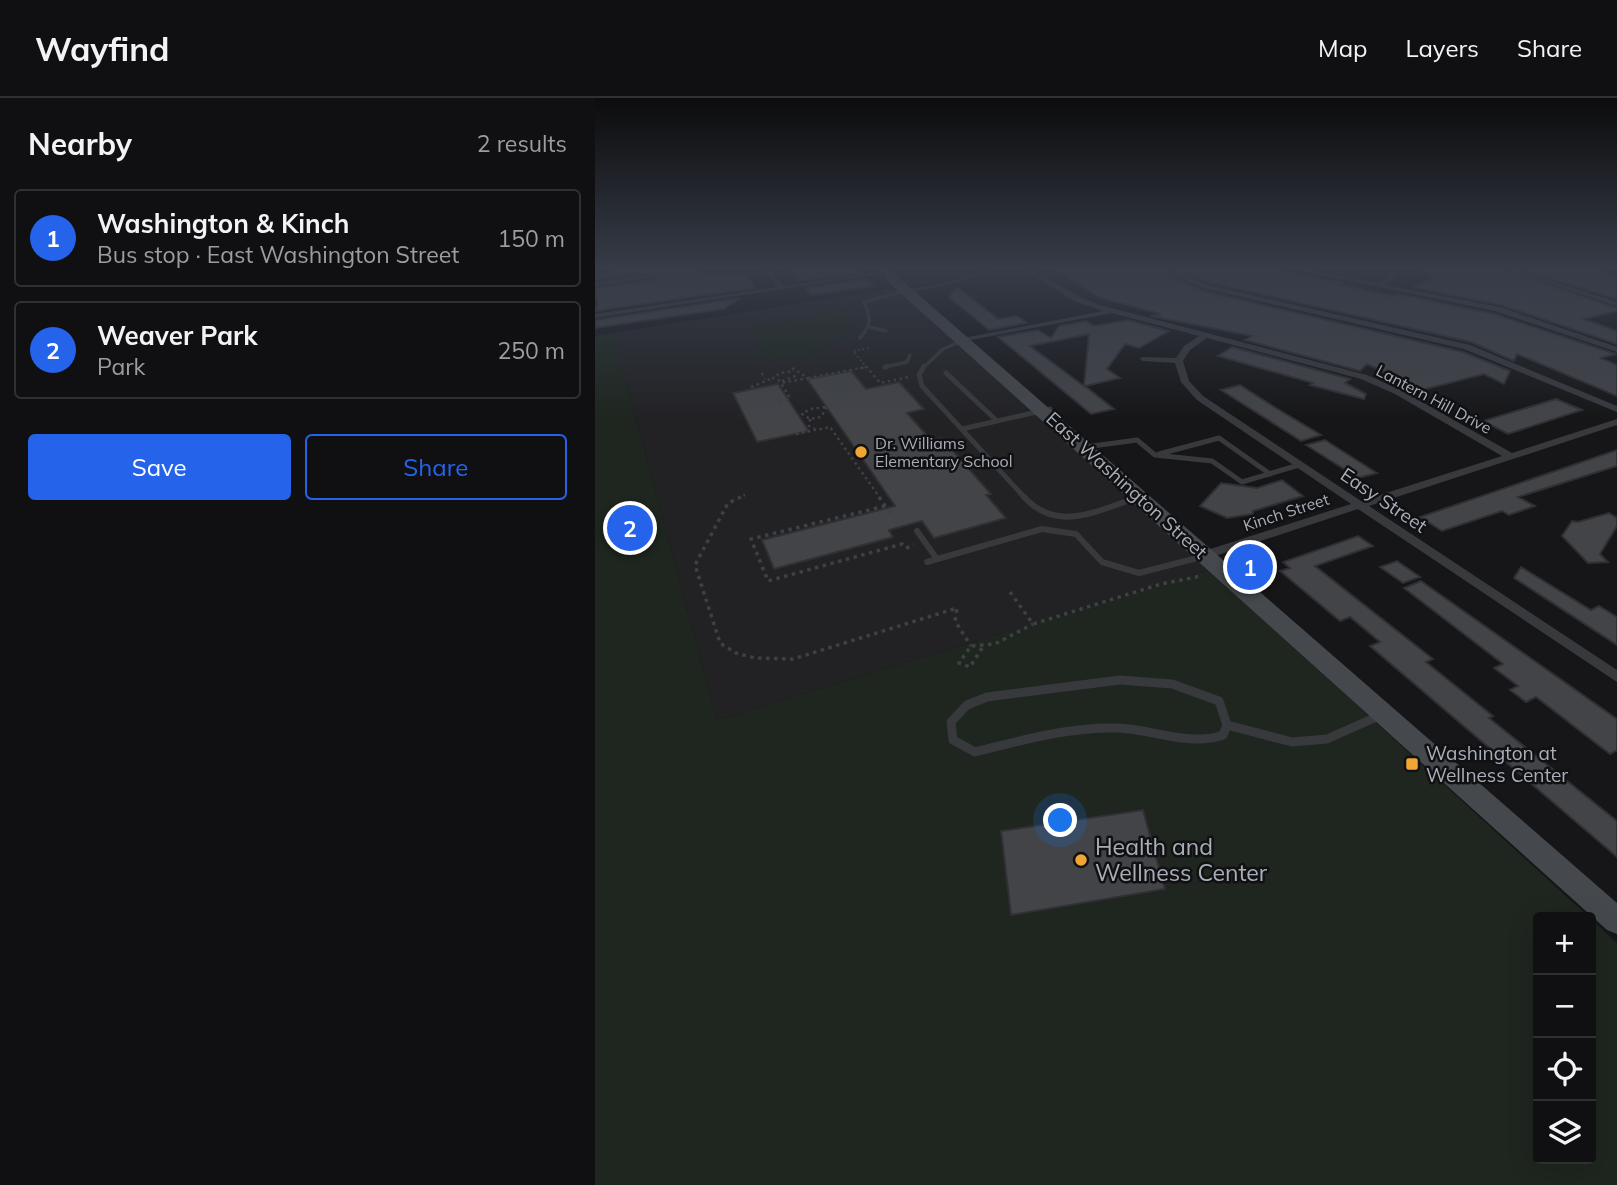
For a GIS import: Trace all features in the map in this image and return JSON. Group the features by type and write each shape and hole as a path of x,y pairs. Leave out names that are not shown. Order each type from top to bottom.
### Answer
{"main road":[{"name":"East Washington Street","path":"941,319 1088,446 1208,561 1617,904"},
{"name":"East Washington Street","path":"1088,446 1137,497 1208,561 1617,921"}],"street":[{"path":"966,340 1074,319"},
{"name":"Lantern Hill Drive","path":"1143,319 1372,380 1510,456"},
{"path":"1344,319 1467,347 1617,409"},
{"path":"1529,319 1617,350"},
{"path":"1143,359 1179,361 1187,348 1206,335"},
{"name":"Easy Street","path":"1179,361 1185,382 1200,398 1617,677"},
{"name":"Kinch Street","path":"1208,561 1359,505 1617,422"}],"lane":[{"path":"860,338 869,327 871,319"},
{"path":"869,327 886,331"},
{"path":"966,340 937,352 924,364 919,374 922,386 1037,511 1054,517 1068,517 1137,497"},
{"path":"885,367 907,362 910,355"},
{"path":"946,373 997,421"},
{"path":"962,429 1047,410"},
{"path":"1155,455 1219,438 1270,474"},
{"path":"1088,446 1137,440 1155,455 1212,461 1242,482 1300,464"},
{"path":"927,562 1042,529 1076,534 1102,562 1139,573 1208,561"},
{"path":"917,531 937,559"},
{"path":"1136,680 1200,690 1219,701 1227,725 1223,735 1206,741 1120,729 1062,730 975,752 953,740 951,722 969,703 985,698 1070,683 1136,680"},
{"path":"1227,725 1292,742 1327,738 1385,714"}],"path":[{"path":"780,402 790,398 781,383 866,367"},
{"path":"909,381 912,368"},
{"path":"773,378 793,370 807,378"},
{"path":"762,373 765,379"},
{"path":"780,380 800,374"},
{"path":"751,387 765,379 773,378 786,382"},
{"path":"827,406 821,417 810,419 802,414 827,406"},
{"path":"810,419 809,426 816,430"},
{"path":"796,434 830,427 892,516"},
{"path":"745,495 728,503 695,565 720,643 730,652 773,660 793,659 957,608 955,621 971,646 982,648 1017,634 1033,624 1161,584 1182,582 1208,561"},
{"path":"885,506 751,540 768,581 902,544 906,548 926,542"},
{"path":"1010,592 1033,624"},
{"path":"971,646 959,663 970,667 982,648"}],"shaded area":[{"name":"Dr. Williams Elementary School","path":"702,319 929,319 1209,570 717,720 613,333"},
{"path":"800,319 852,319 855,324 849,333 828,346 788,358 766,361 749,330 755,326"},
{"path":"613,333 717,720 1209,570 1584,912 1533,912 1533,1164 1596,1164 1596,924 1617,943 1617,1185 595,1185 595,336"}],"building":[{"path":"603,319 658,319 595,328 595,320"},
{"path":"975,319 1021,319 1027,323 989,330"},
{"path":"1165,319 1321,319 1463,352 1510,371 1504,384 1484,374 1422,390 1367,364 1360,371 1245,340 1252,336"},
{"path":"1369,319 1508,319 1616,354 1601,358 1617,365 1617,396 1517,354 1514,361 1471,342"},
{"path":"1542,319 1585,319 1617,331 1617,344"},
{"path":"1128,320 1169,331 1139,348 1125,344 1107,369 1120,378 1085,386 1114,409 1091,414 998,337 1038,330 1051,338 1059,326 1086,321 1094,326","holes":["1089,334 1084,386 1030,346"]},
{"path":"1232,347 1350,379 1345,383 1366,394 1364,399 1218,356"},
{"path":"851,371 866,389 899,382 924,409 907,413 931,440 942,438 991,494 986,495 1006,518 934,538 922,521 889,530 893,537 774,569 762,540 895,506 807,379"},
{"path":"778,384 809,431 757,442 733,393"},
{"path":"1240,385 1321,435 1301,441 1221,390"},
{"path":"1556,399 1582,410 1508,434 1483,421"},
{"path":"1325,440 1377,473 1358,478 1306,445"},
{"path":"1617,450 1617,466 1518,497 1535,506 1509,515 1502,511 1442,531 1420,517"},
{"path":"1282,480 1303,496 1253,511 1253,514 1227,518 1200,506 1221,483 1257,488"},
{"path":"1609,513 1617,518 1617,526 1600,554 1608,562 1588,563 1562,536 1572,521 1578,522"},
{"path":"1358,536 1373,546 1315,566 1433,659 1426,662 1493,716 1489,718 1617,821 1617,857 1370,646 1380,642 1350,617 1340,621 1280,571 1290,568 1283,562"},
{"path":"1397,561 1420,577 1403,583 1380,567"},
{"path":"1521,567 1591,610 1599,606 1617,617 1617,645 1514,578"},
{"path":"1421,581 1617,719 1617,750 1610,754 1536,697 1526,702 1510,690 1518,686 1494,668 1503,664 1404,588"},
{"name":"Health and Wellness Center","path":"1143,810 1165,889 1011,915 1001,831"}],"place":[{"name":"Dr. Williams Elementary School","path":"861,452"},
{"name":"Weaver Park","path":"630,528"},
{"name":"Washington & Kinch","path":"1250,567"},
{"name":"Washington at Wellness Center","path":"1412,764"},
{"name":"Health and Wellness Center","path":"1081,860"}]}
